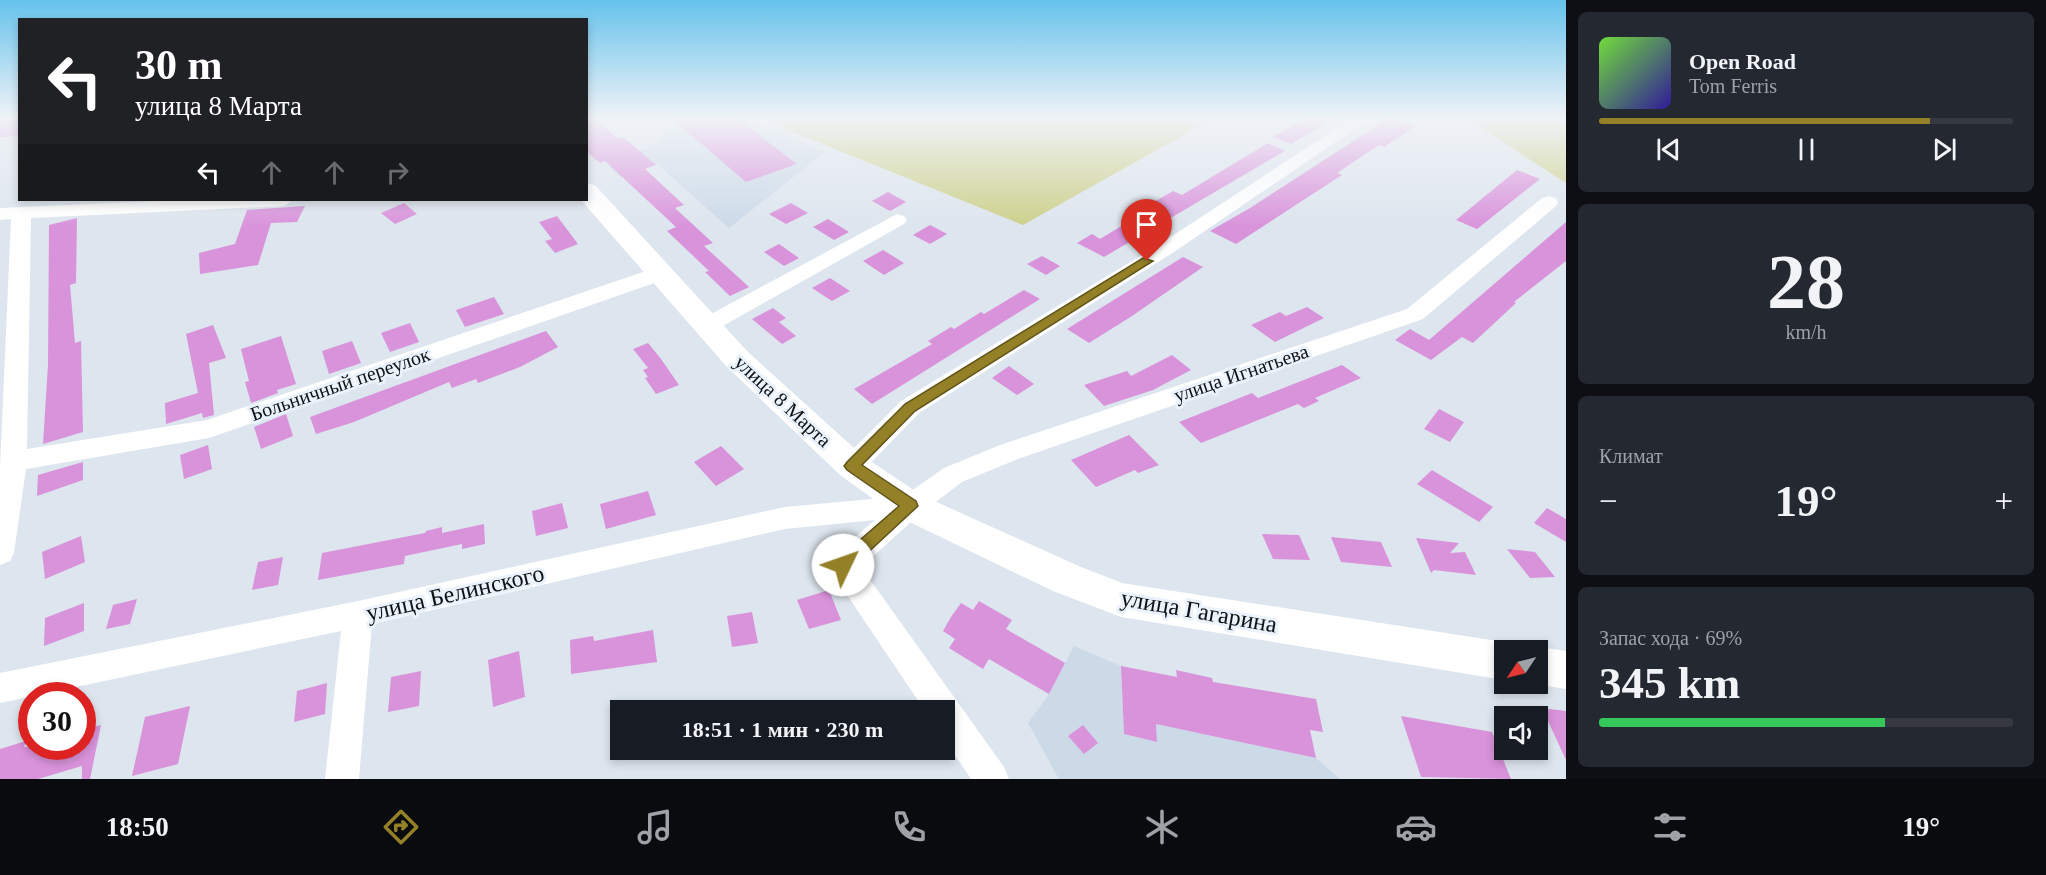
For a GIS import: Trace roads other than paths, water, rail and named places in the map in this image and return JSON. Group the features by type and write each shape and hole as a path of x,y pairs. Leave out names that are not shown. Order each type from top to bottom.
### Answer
{"main road":[{"name":"улица 8 Марта","path":"588,192 658,274 737,359 852,466 910,506"},
{"name":"улица Гагарина","path":"910,506 1067,579 1121,600 1494,659"},
{"path":"1548,667 1566,670"}],"street":[{"path":"852,466 910,408 1167,248 1308,154"},
{"path":"0,553 14,460 11,213 263,201"},
{"name":"улица Игнатьева","path":"910,506 953,475 1009,452 1415,314 1549,202"},
{"path":"706,326 897,220"},
{"name":"Больничный переулок","path":"14,460 209,429 658,274"},
{"path":"910,506 843,565 937,700"},
{"name":"улица Белинского","path":"0,688 357,614 785,518 910,506"},
{"path":"342,779 357,614"},
{"path":"955,725 992,779"}]}
